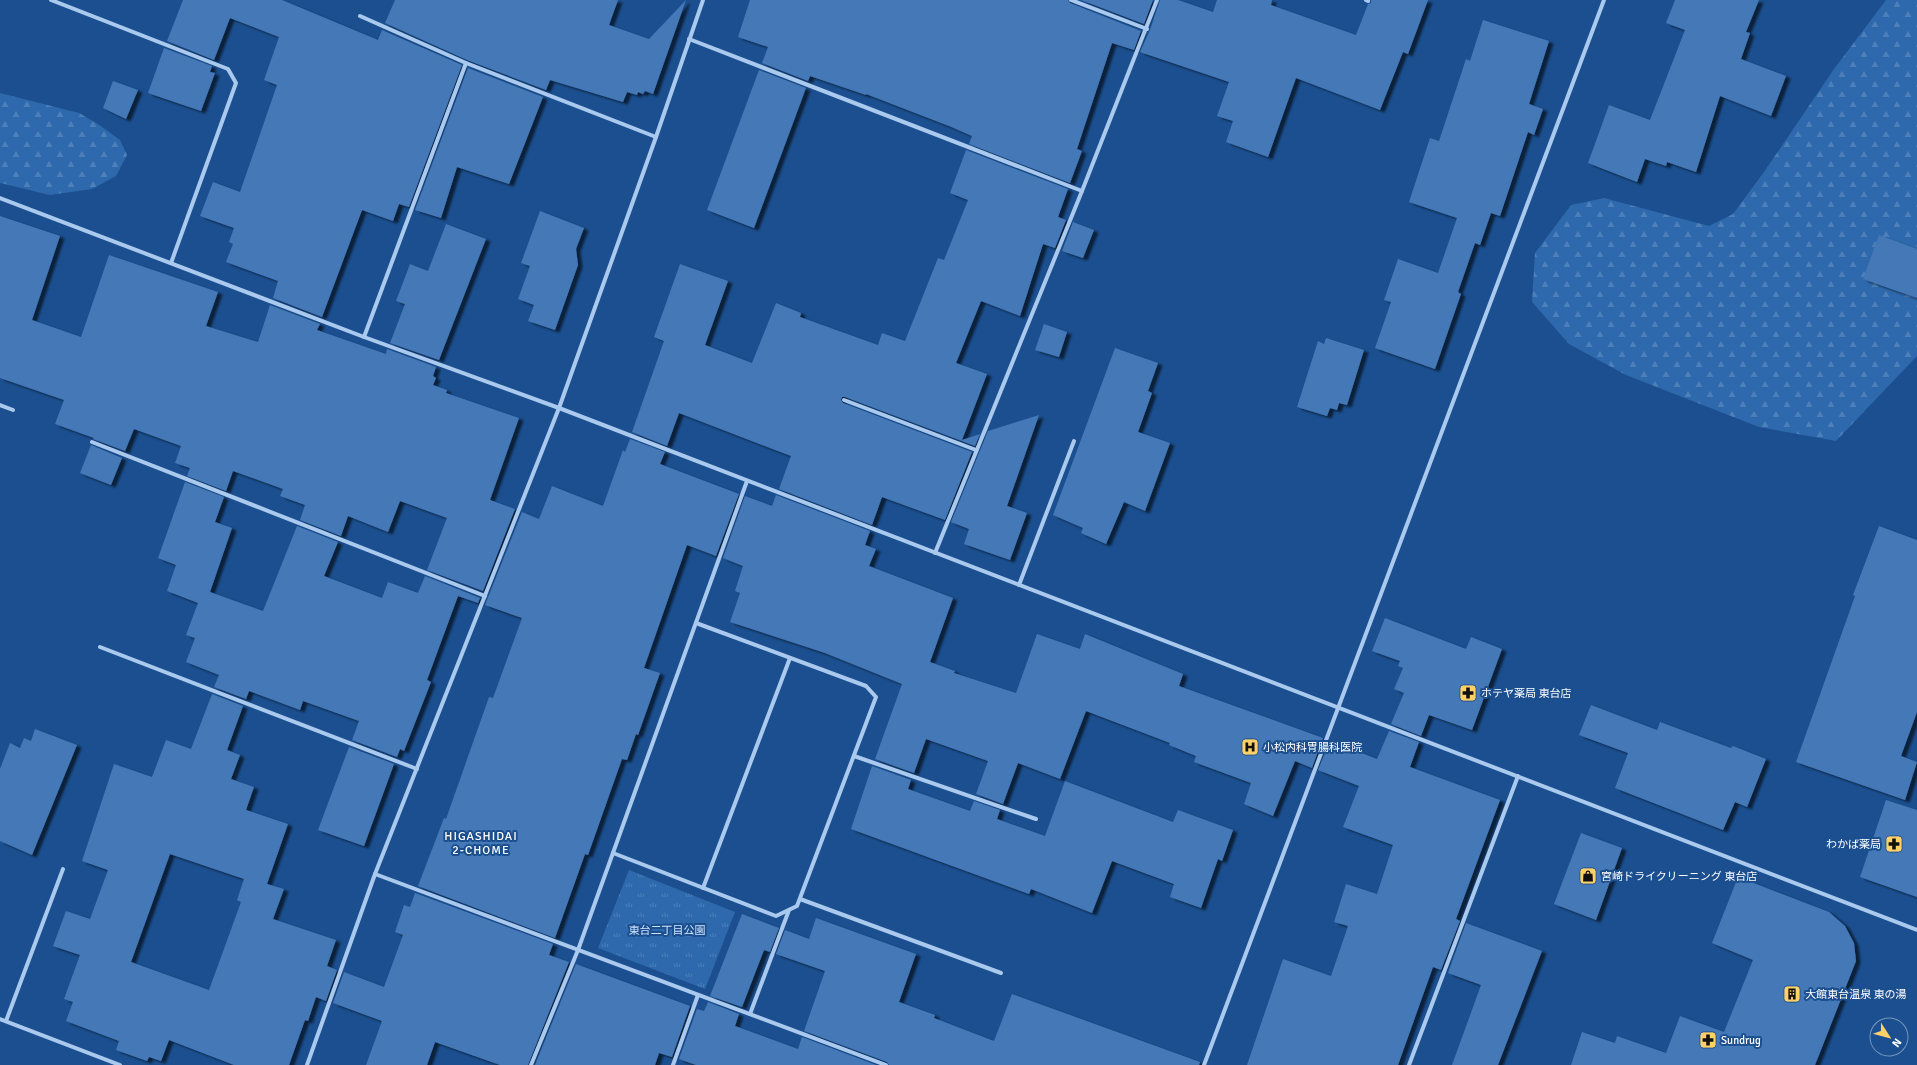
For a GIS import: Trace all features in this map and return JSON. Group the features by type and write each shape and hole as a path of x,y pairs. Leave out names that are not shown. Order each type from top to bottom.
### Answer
{"street":[{"path":"52,0 228,69 236,83 171,263"},
{"path":"307,1065 375,874 559,408 656,137 703,0"},
{"path":"1071,0 1147,29"},
{"path":"935,553 1082,191 1147,29 1157,0"},
{"path":"1204,1065 1604,0"},
{"path":"360,16 466,63 656,137"},
{"path":"689,39 1082,191"},
{"path":"364,337 466,63"},
{"path":"0,198 364,337 559,408 1917,930"},
{"path":"844,400 976,450"},
{"path":"0,405 13,410"},
{"path":"1020,585 1074,441"},
{"path":"92,442 485,596"},
{"path":"532,1065 578,950 747,481"},
{"path":"613,853 776,916 797,906 876,697 866,686 696,623"},
{"path":"100,647 417,769"},
{"path":"703,888 790,658"},
{"path":"854,756 1036,819"},
{"path":"1409,1065 1518,776"},
{"path":"6,1021 62,869"},
{"path":"375,874 886,1065"},
{"path":"800,899 1001,973"},
{"path":"750,1014 789,910"},
{"path":"673,1065 698,995"},
{"path":"0,1019 120,1065"}],"green space":[{"path":"1886,0 1917,0 1917,356 1836,441 1759,427 1626,375 1569,344 1532,302 1535,253 1571,205 1604,198 1709,226 1733,214 1764,172 1834,69"},
{"path":"0,93 79,113 98,124 120,140 127,155 116,176 92,189 50,195 0,183"},
{"name":"東台二丁目公園","path":"629,870 735,912 705,989 598,948"}],"building":[{"path":"183,0 282,0 378,40 382,30 462,65 409,207 399,204 393,221 362,210 322,317 273,298 278,281 226,262 233,244 229,242 234,228 200,216 213,182 240,192 277,85 264,80 279,37 230,18 214,60 167,41"},
{"path":"395,0 618,0 609,25 649,39 686,0 653,94 645,91 643,94 638,92 637,95 627,92 623,102 550,80 546,90 467,60 385,23"},
{"path":"750,0 1068,0 1070,3 1141,31 1134,50 1112,43 1077,149 1082,151 1070,183 969,144 972,136 949,126 866,94 810,76 808,81 762,63 768,47 738,37"},
{"path":"1081,0 1153,0 1144,24"},
{"path":"1160,0 1178,0 1213,12 1217,0 1272,0 1271,5 1356,35 1371,0 1428,0 1408,54 1403,52 1380,110 1296,78 1268,157 1226,142 1233,121 1217,116 1229,82 1140,52 1150,30"},
{"path":"1675,0 1759,0 1746,32 1750,33 1741,59 1786,76 1771,116 1720,96 1696,172 1667,162 1666,166 1645,159 1637,182 1588,163 1609,105 1650,120 1685,30 1666,23"},
{"path":"1483,20 1549,41 1529,104 1543,109 1534,135 1528,132 1500,216 1491,213 1480,245 1475,243 1458,292 1461,294 1435,369 1375,348 1391,302 1384,300 1398,259 1438,273 1457,218 1409,202 1430,138 1439,141 1466,59 1470,61"},
{"path":"164,48 212,66 210,72 215,73 201,111 148,93"},
{"path":"468,68 543,97 509,184 457,167 441,218 415,210"},
{"path":"759,70 806,88 754,228 707,210"},
{"path":"113,81 138,90 126,119 103,108"},
{"path":"966,150 1068,189 1058,217 1066,220 1055,248 1043,244 1020,316 981,301 956,363 987,374 962,440 980,434 975,446 845,397 842,397 841,400 843,403 972,452 945,520 882,497 872,525 779,489 791,456 679,413 667,446 632,432 664,341 654,337 680,264 728,281 705,345 752,363 776,303 801,313 800,317 878,345 882,333 905,341 938,258 944,260 968,200 950,193"},
{"path":"540,211 584,228 576,249 578,265 555,330 528,321 534,305 518,299 530,266 521,263"},
{"path":"0,216 60,236 32,320 81,337 109,255 218,292 206,326 258,342 270,305 320,324 317,330 386,354 387,349 436,367 433,376 436,378 433,385 447,390 446,393 519,418 490,500 515,509 483,591 427,570 447,518 400,501 388,532 348,516 341,536 300,520 305,505 280,496 283,489 233,471 226,491 187,476 190,468 175,463 181,446 134,429 125,451 55,424 64,400 0,378"},
{"path":"1073,222 1094,230 1083,258 1062,251"},
{"path":"446,224 486,239 439,360 390,343 405,304 396,301 410,264 428,271"},
{"path":"1879,235 1917,249 1917,298 1863,279"},
{"path":"1044,324 1067,332 1059,357 1035,350"},
{"path":"1326,338 1364,350 1347,405 1339,403 1337,410 1330,408 1327,416 1297,407 1318,341 1324,344"},
{"path":"1115,348 1158,363 1148,391 1152,393 1138,432 1170,443 1145,511 1124,502 1106,544 1081,533 1083,528 1053,515"},
{"path":"1039,415 1007,506 1027,513 1010,560 964,544 969,529 951,522 988,431"},
{"path":"630,439 665,452 660,464 739,494 716,556 687,545 644,668 660,673 638,735 636,734 627,760 622,759 588,855 585,854 555,938 418,886 444,818 446,819 489,697 493,698 522,618 485,605 522,512 539,519 552,486 603,506 623,450 625,452"},
{"path":"91,445 122,458 111,485 80,473"},
{"path":"185,482 224,497 215,522 232,528 210,592 263,611 297,526 338,542 324,576 382,598 388,582 418,593 425,576 480,598 478,603 458,596 427,680 431,682 404,751 400,749 397,757 352,740 359,721 303,701 300,710 249,691 246,699 214,687 219,675 186,662 195,638 186,635 198,603 167,591 176,565 158,558"},
{"path":"776,495 870,531 865,545 876,549 869,566 953,598 930,662 955,671 954,673 1016,693 1037,634 1080,649 1085,634 1183,674 1179,686 1323,738 1312,768 1295,761 1273,816 1244,804 1251,783 1194,762 1196,756 1169,745 1170,743 1086,711 1060,779 1018,763 1003,804 976,794 988,761 926,739 914,773 875,759 902,684 825,653 730,622 740,593 735,591 743,566 723,558 745,496 772,506"},
{"path":"1879,526 1917,540 1917,712 1901,756 1917,762 1905,800 1796,762 1855,596 1853,595"},
{"path":"1385,618 1466,649 1471,637 1502,649 1472,730 1429,715 1421,736 1391,724 1404,693 1394,689 1403,668 1398,666 1400,661 1372,651"},
{"path":"212,694 243,706 227,750 240,755 231,779 254,787 246,810 288,824 267,884 284,889 273,919 336,940 327,966 337,970 326,1001 316,997 308,1021 305,1020 289,1065 234,1065 169,1040 161,1061 149,1057 147,1061 116,1050 119,1041 66,1021 73,1002 64,999 80,955 53,946 66,911 90,919 108,870 82,861 114,764 152,777 166,740 191,749","holes":["170,854 244,879 237,900 241,902 209,990 131,962"]},
{"path":"1591,705 1657,730 1660,722 1731,748 1733,746 1766,759 1747,807 1735,802 1723,830 1615,788 1628,753 1579,735"},
{"path":"35,729 77,745 32,855 0,841 0,769 10,743 20,748 24,738 31,741"},
{"path":"1389,731 1419,742 1410,767 1500,800 1456,919 1460,921 1441,970 1433,967 1398,1065 1247,1065 1283,959 1331,976 1348,926 1334,922 1346,884 1377,894 1393,845 1343,827 1359,786 1318,770 1330,741 1377,759"},
{"path":"349,747 394,764 364,846 318,830"},
{"path":"872,766 911,780 908,789 970,811 974,801 1000,810 997,819 1045,836 1065,781 1173,822 1178,810 1233,830 1222,861 1218,859 1201,908 1170,897 1174,884 1112,861 1092,913 1031,889 1029,894 851,829"},
{"name":"わかば薬局","path":"1886,800 1917,810 1917,897 1860,877"},
{"name":"宮崎ドライクリーニング 東台店","path":"1581,833 1622,848 1596,920 1554,904"},
{"name":"大館東台温泉 東の湯","path":"1738,877 1829,912 1845,926 1854,943 1856,961 1815,1065 1571,1065 1582,1032 1615,1043 1617,1036 1666,1053 1680,1016 1724,1032 1753,960 1712,943"},
{"path":"415,893 553,944 549,955 569,962 528,1065 500,1065 435,1042 427,1065 366,1065 382,1021 333,1003 344,972 384,987 403,935 395,932 404,905 410,907"},
{"path":"742,914 779,928 770,952 764,950 742,1007 710,996"},
{"path":"816,918 916,954 899,1002 935,1015 934,1018 994,1041 1012,994 1200,1062 1199,1065 889,1065 887,1062 804,1031 825,971 776,954 785,930 809,939"},
{"path":"1466,923 1542,951 1498,1065 1452,1065 1481,985 1448,973"},
{"path":"576,964 690,1006 672,1057 659,1053 655,1065 535,1065"},
{"path":"708,1002 739,1014 735,1026 798,1049 802,1037 876,1065 696,1065 679,1059 697,1009 704,1011"}],"place":[{"name":"ホテヤ薬局 東台店","path":"1468,693"},
{"name":"小松内科胃腸科医院","path":"1250,747"},
{"name":"わかば薬局","path":"1894,844"},
{"name":"宮崎ドライクリーニング 東台店","path":"1588,876"},
{"name":"大館東台温泉 東の湯","path":"1792,994"},
{"name":"Sundrug","path":"1708,1040"}],"district":[{"name":"HIGASHIDAI 2-CHOME","path":"481,843"}]}
